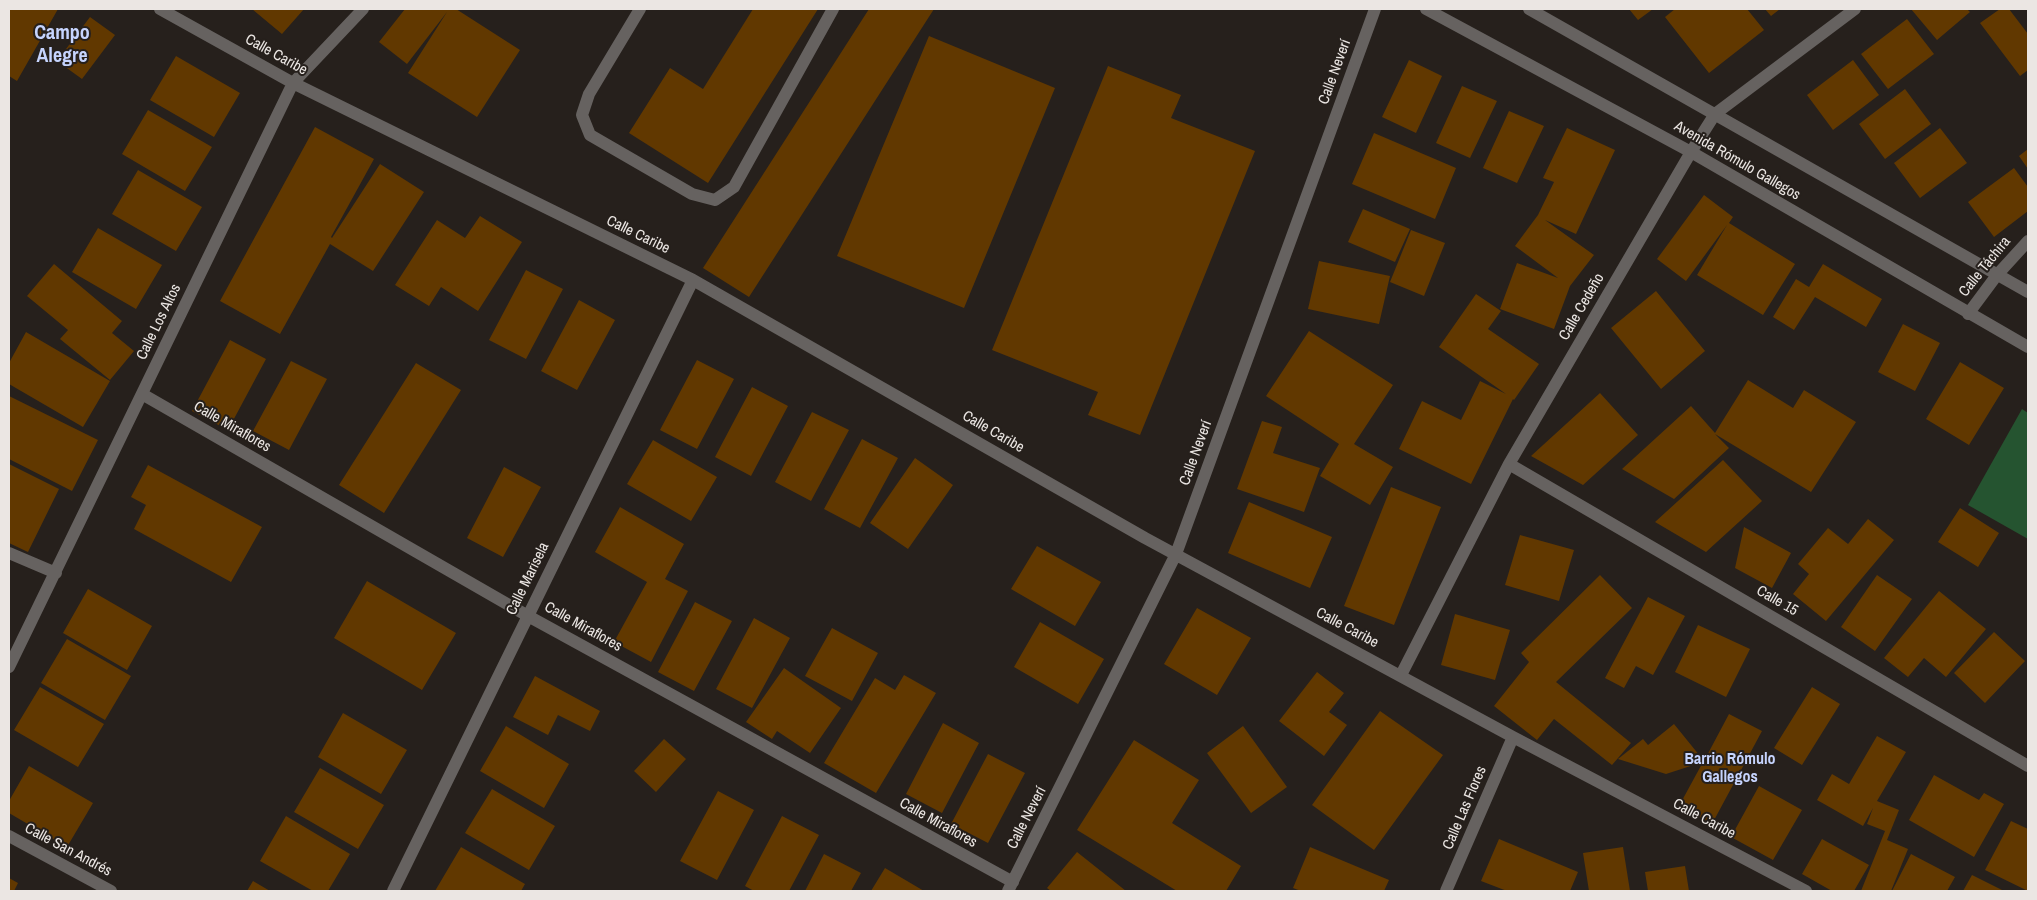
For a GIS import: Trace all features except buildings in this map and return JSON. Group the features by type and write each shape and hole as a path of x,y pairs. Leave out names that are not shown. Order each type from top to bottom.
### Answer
{"street":[{"name":"Calle Caribe","path":"160,9 293,83 693,280 1176,554 1513,737 1806,891"},
{"name":"Calle Los Altos","path":"9,667 293,83 363,9"},
{"path":"640,9 589,94 582,115 590,135 692,194 714,200 734,187 833,9"},
{"name":"Calle Neverí","path":"1010,887 1176,554 1376,9"},
{"name":"Avenida Rómulo Gallegos","path":"1426,9 1691,152 2028,347"},
{"name":"Avenida Rómulo Gallegos","path":"1529,9 2028,292"},
{"name":"Calle Cedeño","path":"1401,675 1509,464 1715,114 1855,9"},
{"name":"Calle Táchira","path":"1968,314 1997,275 2028,240"},
{"name":"Calle Marisela","path":"392,891 693,280"},
{"name":"Calle Miraflores","path":"142,394 528,616 1010,887"},
{"name":"Calle 15","path":"1509,464 2028,766"},
{"path":"9,553 56,573"},
{"name":"Calle Las Flores","path":"1446,891 1513,737"},
{"name":"Calle San Andrés","path":"9,836 111,891"}],"green space":[{"path":"2022,409 2028,413 2028,539 1968,505"}],"district":[{"name":"Campo Alegre","path":"62,46"},
{"name":"Barrio Rómulo Gallegos","path":"1730,769"}]}
